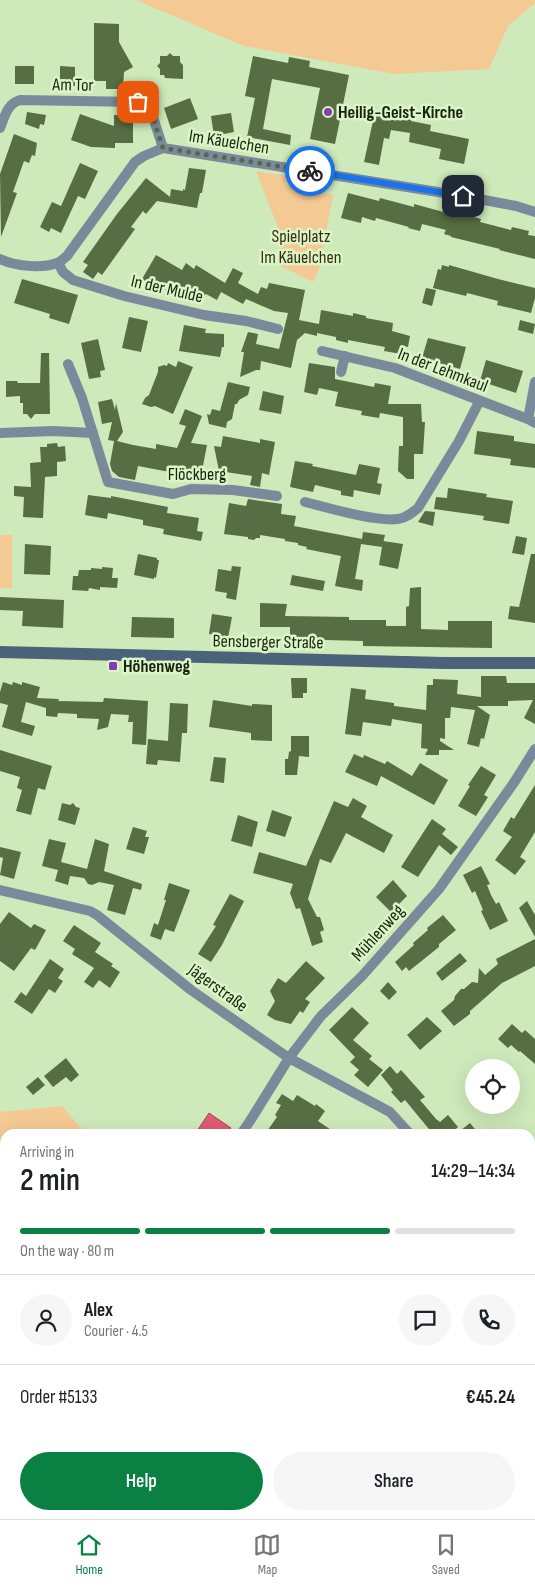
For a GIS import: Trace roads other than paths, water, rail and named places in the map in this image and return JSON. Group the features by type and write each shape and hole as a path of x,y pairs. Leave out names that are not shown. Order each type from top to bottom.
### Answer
{"main road":[{"name":"Bensberger Straße","path":"0,652 535,664"}],"street":[{"name":"Am Tor","path":"0,128 8,108 13,102 20,100 138,102 146,105 151,112 163,148"},
{"name":"Im Käuelchen","path":"58,263 67,256 135,162 163,148 463,196 516,206 535,212"},
{"path":"0,259 28,266 58,263"},
{"name":"In der Mulde","path":"58,263 63,272 73,280 124,296 204,315 246,321 278,329"},
{"name":"In der Lehmkaul","path":"322,351 395,368 532,421"},
{"path":"342,372 345,356"},
{"name":"Flöckberg","path":"68,364 82,398 108,482 173,494 191,489 232,490 277,496"},
{"path":"532,421 535,382"},
{"path":"305,502 376,518 399,519 410,515 418,508 459,441 479,402"},
{"path":"0,433 53,431 92,433"},
{"name":"Mühlenweg","path":"244,1129 288,1058 321,1016 363,975 439,889 515,781 535,749"},
{"name":"Jägerstraße","path":"0,890 90,911 97,915 191,990 288,1058 390,1112 405,1129"}],"place":[{"name":"Heilig-Geist-Kirche","path":"328,112"},
{"name":"Höhenweg","path":"113,666"}],"park label":[{"name":"Spielplatz Im Käuelchen","path":"301,246"}]}
